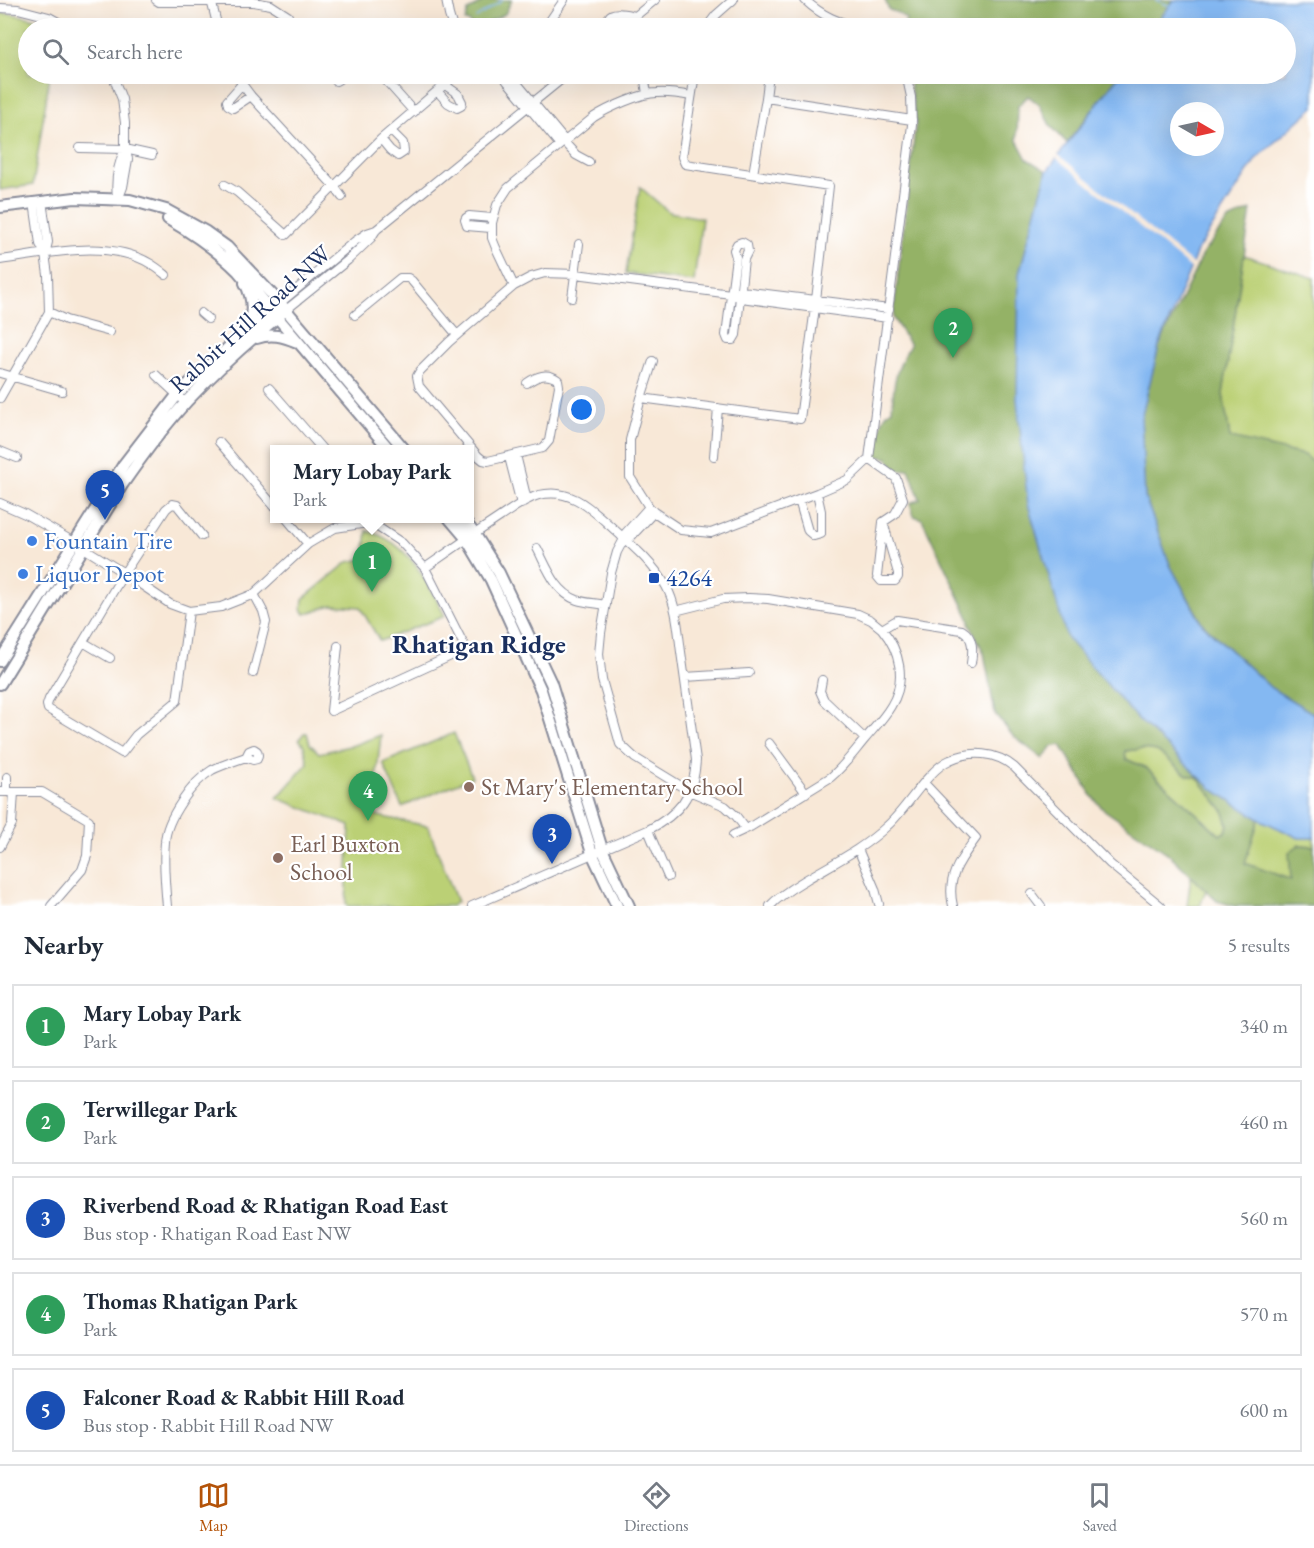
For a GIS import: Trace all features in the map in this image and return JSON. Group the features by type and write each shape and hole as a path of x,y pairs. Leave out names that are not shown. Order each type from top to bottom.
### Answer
{"main road":[{"path":"0,207 75,198 130,200 166,210 206,232 227,247 279,310 400,445"},
{"path":"118,200 125,206 164,216 220,253 279,310 301,344 386,445"},
{"path":"238,271 249,291 253,310 247,337 270,335 287,338 301,344"},
{"name":"Rabbit Hill Road NW","path":"0,684 124,465 178,394 279,310"},
{"name":"Rabbit Hill Road NW","path":"0,662 78,545 140,459 186,403 247,337"},
{"path":"454,523 470,536"},
{"path":"464,523 541,690 617,906"},
{"path":"597,851 629,906"}],"street":[{"path":"156,0 159,2 253,2 271,5 288,16"},
{"path":"446,0 449,18"},
{"path":"552,18 564,0"},
{"path":"634,18 655,0"},
{"path":"714,18 733,0"},
{"path":"805,0 827,18"},
{"path":"212,1 216,18"},
{"path":"0,8 18,9 52,18"},
{"path":"609,18 615,13 636,16"},
{"path":"117,84 122,99 125,149 128,159 118,200"},
{"path":"251,96 233,108 228,105 227,101 242,84 342,197"},
{"path":"389,84 414,112"},
{"path":"225,185 237,192 286,235 381,139 445,84"},
{"path":"438,92 453,106 457,108 460,106 462,102 458,94 447,84"},
{"path":"517,84 563,143 576,155 589,162"},
{"name":"Rabbit Hill Road NW","path":"279,310 355,241 367,232 376,230 556,84"},
{"path":"646,84 647,94"},
{"path":"641,398 800,419 829,186 692,166 683,162 693,84"},
{"path":"753,174 768,84"},
{"path":"653,361 630,440 630,477 651,509 681,530 711,533 817,494 847,480 869,459 912,120 908,84"},
{"path":"514,286 496,248 491,228 496,204 504,193 601,113 647,94 668,93 691,96"},
{"path":"766,98 912,120"},
{"path":"381,139 398,156 404,152 402,143 391,130"},
{"path":"80,148 125,149 152,155"},
{"path":"0,398 49,312 45,254 48,242 38,202"},
{"path":"491,228 467,226 465,220 470,216 492,218"},
{"path":"742,242 747,245 748,251 744,259 742,294 736,335 733,340 728,340 726,335 736,257 734,249 742,242"},
{"path":"572,298 579,244"},
{"path":"0,260 66,250 89,249 139,257 166,275"},
{"path":"469,445 418,383 417,376 457,335 514,286 531,277 545,273 576,274 889,314"},
{"path":"355,315 400,278 408,278 457,335"},
{"path":"49,312 66,320 110,332"},
{"path":"201,313 207,320"},
{"path":"0,373 62,391"},
{"path":"156,375 186,403"},
{"path":"474,451 480,458 492,460 543,448 548,444 559,386 556,378 542,375 527,383"},
{"path":"269,388 319,445"},
{"path":"714,456 718,408"},
{"path":"219,442 270,501"},
{"path":"0,451 17,458"},
{"path":"512,456 524,502"},
{"path":"869,459 896,478 903,499 896,514 883,522"},
{"path":"424,568 524,502 546,494 574,497 590,507 649,562 661,577 675,610 685,677 696,760 689,791 676,812 664,822 648,830 597,851 491,903 472,906"},
{"path":"799,500 808,531 814,537 821,534 822,511 817,494"},
{"path":"0,503 25,514 78,545 170,604 189,610 221,607 254,594 308,544 335,528 354,523"},
{"path":"189,610 177,701 136,735 122,753 50,711 47,707 49,699 124,573 165,509 172,504 177,505 202,536"},
{"path":"651,509 624,539 617,552 612,566 600,644 601,672 620,744 635,758 689,791 725,806 732,811 746,830"},
{"path":"883,522 898,573 895,581 881,581 877,576 883,522"},
{"path":"290,523 308,544"},
{"path":"338,646 331,711 466,649 424,568 402,543 370,523"},
{"path":"537,548 553,579 563,592 576,599 606,605"},
{"path":"253,674 266,622 254,594"},
{"path":"675,610 723,599 759,598 858,614 882,629 896,650 899,660 900,680 891,706 836,773 746,830 733,835"},
{"path":"882,629 897,620 962,630 970,639 971,663"},
{"path":"83,642 110,658"},
{"path":"685,677 748,673"},
{"path":"822,680 820,691 824,700 865,739"},
{"path":"770,743 806,793"},
{"path":"770,906 787,891 858,849 888,826 938,767 949,760 970,754 985,754 1000,758 1014,767 1110,864 1161,906"},
{"path":"167,906 165,840 180,804 192,787 211,771 246,757"},
{"path":"0,847 12,824 7,777"},
{"path":"924,783 976,838 955,869 951,888 953,906"},
{"path":"7,792 42,792 89,820 87,856 82,870 51,906"},
{"path":"648,830 668,877"},
{"path":"858,849 879,904"},
{"path":"1032,894 1041,906"}],"green space":[{"path":"485,0 512,0 505,14 498,18 466,18 468,11"},
{"path":"885,0 1174,0 1160,18 905,18 889,10"},
{"path":"0,13 30,18 18,18 18,84 48,84 33,185 0,190"},
{"path":"910,84 1112,84 1067,143 1050,125 1039,104 1028,96 1018,106 1017,140 1027,159 1047,171 1019,274 1067,638 1134,715 1211,788 1259,819 1245,863 1291,880 1289,852 1299,845 1314,846 1314,906 1235,906 1217,901 1170,855 1103,809 1092,796 1061,745 1051,747 1043,759 1013,736 995,714 984,653 922,519 914,516 910,503 920,499 909,469 896,471 888,458 874,456 884,418 892,409 898,369 910,345 893,318 916,121","holes":["1143,749 1157,751 1187,775 1197,777 1223,810 1228,824 1226,832 1220,835 1146,768 1126,759 1125,751"]},
{"path":"640,187 669,212 702,218 694,282 626,273"},
{"path":"1251,210 1223,394 1230,438 1304,455 1314,464 1314,714 1271,688 1203,624 1170,565 1145,497 1141,418 1159,346 1204,252 1228,220"},
{"path":"1244,255 1314,278 1314,464 1303,455 1230,438 1223,394"},
{"path":"367,531 382,536 405,553 423,576 445,616 380,641 360,607 332,605 305,614 302,609 303,599 348,562 364,559"},
{"path":"307,733 310,744 319,753 354,745 381,735 372,815 428,826 457,902 451,906 348,906 346,904 350,826 277,798 308,763 304,746 299,739"},
{"path":"454,733 472,777 402,807 383,763"},
{"path":"1143,749 1157,751 1187,775 1197,777 1223,810 1228,824 1226,832 1220,835 1146,768 1126,759 1125,751"},
{"path":"1259,819 1299,838 1314,838 1314,846 1299,845 1291,869 1292,880 1244,863"},
{"path":"1191,876 1206,890 1200,906 1187,906"}],"water":[{"path":"1174,0 1314,0 1314,107 1256,159 1198,249 1159,346 1141,418 1145,497 1170,565 1202,624 1271,688 1314,714 1314,838 1299,838 1259,819 1211,788 1134,715 1067,638 1028,504 1017,399 1019,274 1047,171 1112,84 1296,84 1296,18 1160,18"}],"pier":[{"path":"1056,153 1195,266 1193,270 1054,156"}],"waterway":[{"path":"476,18 503,0"},
{"path":"1156,0 1170,6"}],"place":[{"name":"Terwillegar Park","path":"953,358"},
{"name":"Falconer Road & Rabbit Hill Road","path":"105,520"},
{"name":"Fountain Tire","path":"32,541"},
{"name":"Liquor Depot","path":"23,574"},
{"name":"4264","path":"654,578"},
{"name":"Mary Lobay Park","path":"372,592"},
{"name":"St Mary's Elementary School","path":"469,787"},
{"name":"Thomas Rhatigan Park","path":"368,821"},
{"name":"Earl Buxton School","path":"278,858"},
{"name":"Riverbend Road & Rhatigan Road East","path":"552,864"}],"district":[{"name":"Rhatigan Ridge","path":"479,644"}]}
